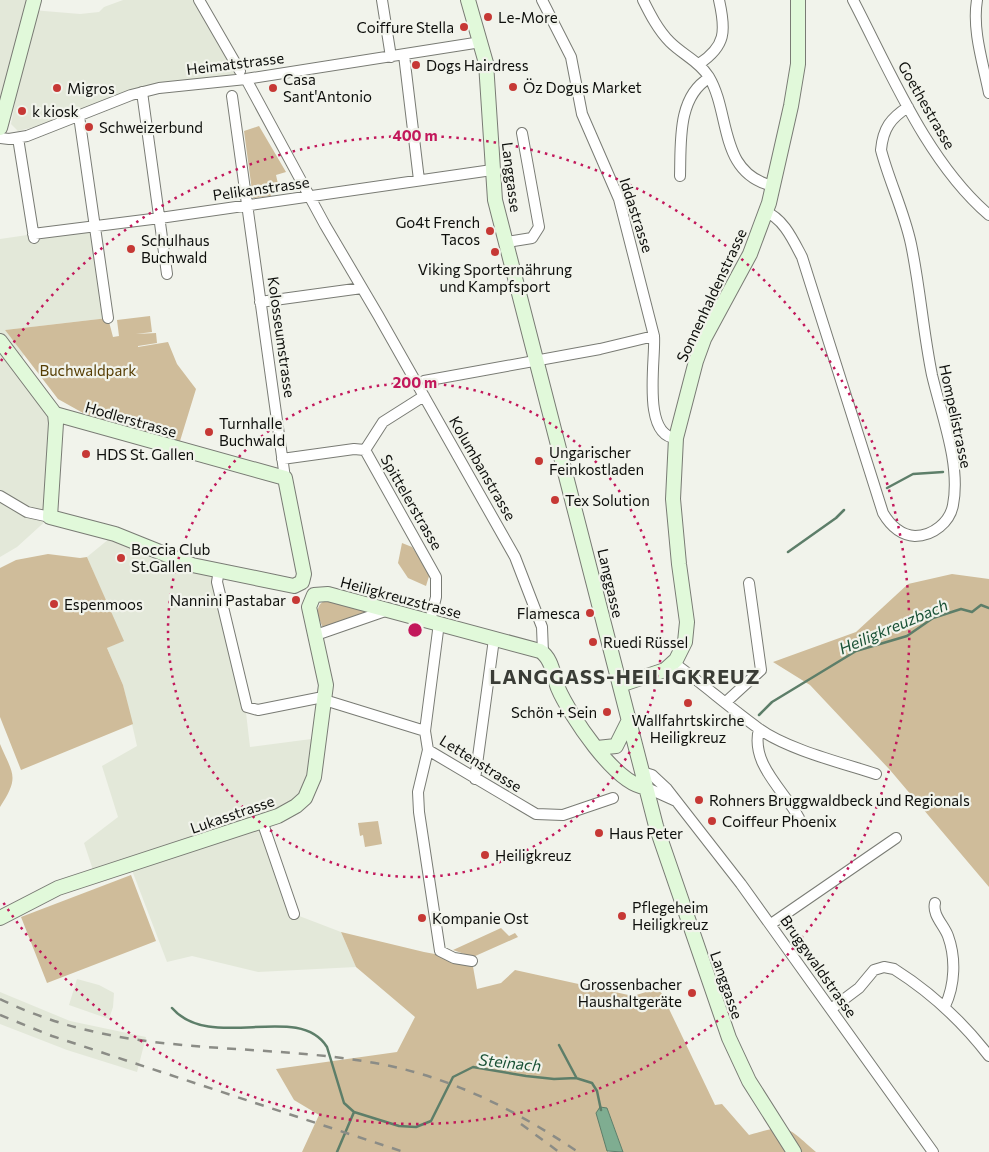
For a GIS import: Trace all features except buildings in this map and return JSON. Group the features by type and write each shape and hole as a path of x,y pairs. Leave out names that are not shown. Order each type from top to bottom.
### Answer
{"main road":[{"path":"0,128 34,0"},
{"name":"Langgasse","path":"468,0 481,42 487,75 492,170 496,200 645,787 663,848 728,1038 749,1081 794,1152"},
{"name":"Sonnenhaldenstrasse","path":"674,663 683,648 687,630 673,499 676,438 693,369 702,346 750,254 773,186 791,106 798,64 798,0"},
{"path":"0,341 55,414 50,517 115,534 184,562 294,586 302,582 314,595"},
{"name":"Hodlerstrasse","path":"55,414 285,478"},
{"name":"Kolosseumstrasse","path":"285,478 304,574 302,582"},
{"name":"Heiligkreuzstrasse","path":"314,595 328,594 543,653"},
{"name":"Lukasstrasse","path":"0,918 58,888 278,816 296,806 309,790 314,777 324,699 325,673 309,607 314,595"},
{"name":"Kolumbanstrasse","path":"543,653 571,713 612,767 629,781 645,787"},
{"path":"620,685 658,674 674,663"},
{"path":"601,752 616,746 629,720"},
{"name":"Kolumbanstrasse","path":"601,752 629,770 642,772"}],"street":[{"name":"Kolumbanstrasse","path":"199,0 515,557 542,627 543,653"},
{"path":"382,0 391,56"},
{"name":"Iddastrasse","path":"542,0 570,57 582,114 619,199 654,336 655,353 651,394 653,406 664,433 676,438"},
{"path":"643,0 669,42 699,64 709,78 715,91 726,138 738,161 760,183 773,186"},
{"path":"699,64 720,44 723,29 719,0"},
{"name":"Goethestrasse","path":"853,0 908,107 931,146 989,215"},
{"path":"977,0 976,27 989,93"},
{"name":"Heimatstrasse","path":"0,138 18,138 142,92 167,87 243,75 404,55 481,42"},
{"path":"404,55 419,180"},
{"path":"680,176 685,114 698,88 709,78"},
{"path":"142,92 167,274"},
{"name":"Kolosseumstrasse","path":"232,96 285,478"},
{"name":"Hompelistrasse","path":"765,212 777,219 792,238 802,257 883,513 895,528 906,534 927,534 938,529 949,517 953,507 954,476 950,446 926,342 910,243 881,150 882,137 887,125 894,116 908,107"},
{"path":"79,116 108,318"},
{"path":"507,242 532,238 539,227 522,133"},
{"name":"Pelikanstrasse","path":"18,138 34,236 96,225 160,218 492,170"},
{"path":"260,302 362,288"},
{"path":"418,384 424,381 536,361 654,336"},
{"path":"365,450 383,422 424,396"},
{"name":"Spittelerstrasse","path":"282,459 354,449 365,450 436,577 435,622 424,731"},
{"path":"0,496 27,512 50,517"},
{"name":"Lettenstrasse","path":"219,570 217,582 245,704 249,709 258,710 313,697 415,730 424,731 428,750 530,812 543,815 563,815 612,798"},
{"path":"726,702 761,670 749,583"},
{"path":"316,635 388,610"},
{"path":"475,779 494,639"},
{"path":"674,663 759,729 811,753 876,774"},
{"path":"759,729 759,748 763,766 799,818"},
{"path":"428,750 418,792 419,812 440,951 454,958 472,961"},
{"name":"Bruggwaldstrasse","path":"642,772 658,779 771,924 933,1152"},
{"name":"Bruggwaldstrasse","path":"645,787 676,801"},
{"path":"262,821 294,914"},
{"path":"771,924 896,838"},
{"path":"935,903 934,911 948,935 953,962 951,993 945,1006"},
{"path":"831,1009 860,988 874,970 884,967 900,973 945,1006 963,1023 989,1056"}],"shaded area":[{"path":"0,0 34,0 32,10 80,14 99,12 104,7 123,0 198,0 246,79 159,88 79,116 18,131 11,124 29,25 0,128"},
{"path":"96,225 108,318 5,330 24,354 20,367 55,414 50,517 17,547 0,557 0,239"},
{"path":"115,534 219,570 245,704 250,747 319,738 305,798 262,821 294,914 341,932 356,967 258,972 192,956 167,962 130,865 95,876 84,843 118,817 102,766 137,746 123,685 107,648 123,641 87,557"},
{"path":"77,979 99,985 114,993 113,1007 109,1019 69,1005"},
{"path":"0,992 70,1021 146,1037 137,1072 67,1050 0,1024"},
{"path":"600,1107 607,1108 623,1152 607,1151 596,1113"}],"green space":[{"path":"259,126 286,172 276,175 278,184 269,186 271,196 253,198 244,131"},
{"name":"Buchwaldpark","path":"150,316 152,332 136,334 156,333 157,343 138,346 168,342 177,364 196,389 180,441 83,413 58,399 5,330 108,318 113,337 119,336 117,320"},
{"path":"402,543 412,547 430,573 426,586 408,578 398,563"},
{"path":"48,554 80,558 87,557 124,641 107,648 123,685 133,724 21,770 0,717 0,568 16,560"},
{"path":"952,574 989,579 989,887 890,770 810,685 773,662 856,632 908,584"},
{"path":"324,601 370,612 323,628 318,610"},
{"path":"0,744 11,769 12,782 0,807"},
{"path":"378,821 382,844 365,847 363,835 360,836 358,823"},
{"path":"131,875 156,941 47,983 21,917"},
{"path":"501,928 509,936 515,933 518,937 473,957 453,950"},
{"path":"341,932 424,952 472,961 477,989 501,983 515,970 633,996 659,988 715,1105 722,1104 749,1135 772,1129 786,1129 816,1152 623,1152 607,1108 608,1152 302,1152 319,1115 294,1100 276,1069 397,1052 415,1017 356,967"}],"waterway":[{"path":"887,488 913,474 943,472"},
{"path":"788,552 836,518 844,510"},
{"name":"Heiligkreuzbach","path":"759,715 772,702 856,651 907,636 933,618 961,609 972,612 981,605 989,608"},
{"name":"Steinach","path":"172,1008 189,1021 209,1027 275,1026 296,1028 314,1034 327,1047 344,1103 354,1112 399,1126 416,1127 431,1121 453,1077 473,1067 554,1079 576,1078 592,1083 597,1091 601,1110"},
{"name":"Heiligkreuzbach","path":"559,1045 576,1077"},
{"path":"337,1152 354,1112"}],"railway":[{"path":"0,999 47,1018 93,1032 185,1045 326,1056 375,1063 429,1076 506,1109 531,1122 578,1152"},
{"path":"0,1015 52,1036 404,1152"},
{"path":"521,1124 559,1152"}],"place":[{"name":"Le-More","path":"488,17"},
{"name":"Coiffure Stella","path":"464,27"},
{"name":"Dogs Hairdress","path":"416,65"},
{"name":"Öz Dogus Market","path":"513,87"},
{"name":"Migros","path":"57,88"},
{"name":"Casa Sant'Antonio","path":"273,88"},
{"name":"k kiosk","path":"22,111"},
{"name":"Schweizerbund","path":"89,127"},
{"name":"Go4t French Tacos","path":"490,231"},
{"name":"Schulhaus Buchwald","path":"131,249"},
{"name":"Viking Sporternährung und Kampfsport","path":"495,252"},
{"name":"Turnhalle Buchwald","path":"209,432"},
{"name":"HDS St. Gallen","path":"86,454"},
{"name":"Ungarischer Feinkostladen","path":"539,461"},
{"name":"Tex Solution","path":"555,500"},
{"name":"Boccia Club St.Gallen","path":"121,558"},
{"name":"Nannini Pastabar","path":"296,600"},
{"name":"Espenmoos","path":"54,604"},
{"name":"Flamesca","path":"590,613"},
{"name":"Ruedi Rüssel","path":"593,642"},
{"name":"Wallfahrtskirche Heiligkreuz","path":"688,703"},
{"name":"Schön + Sein","path":"607,712"},
{"name":"Rohners Bruggwaldbeck und Regionals","path":"699,800"},
{"name":"Coiffeur Phoenix","path":"712,821"},
{"name":"Haus Peter","path":"599,833"},
{"name":"Heiligkreuz","path":"485,855"},
{"name":"Pflegeheim Heiligkreuz","path":"622,916"},
{"name":"Kompanie Ost","path":"422,918"},
{"name":"Grossenbacher Haushaltgeräte","path":"692,993"}],"district":[{"name":"LANGGASS-HEILIGKREUZ","path":"625,676"}]}
